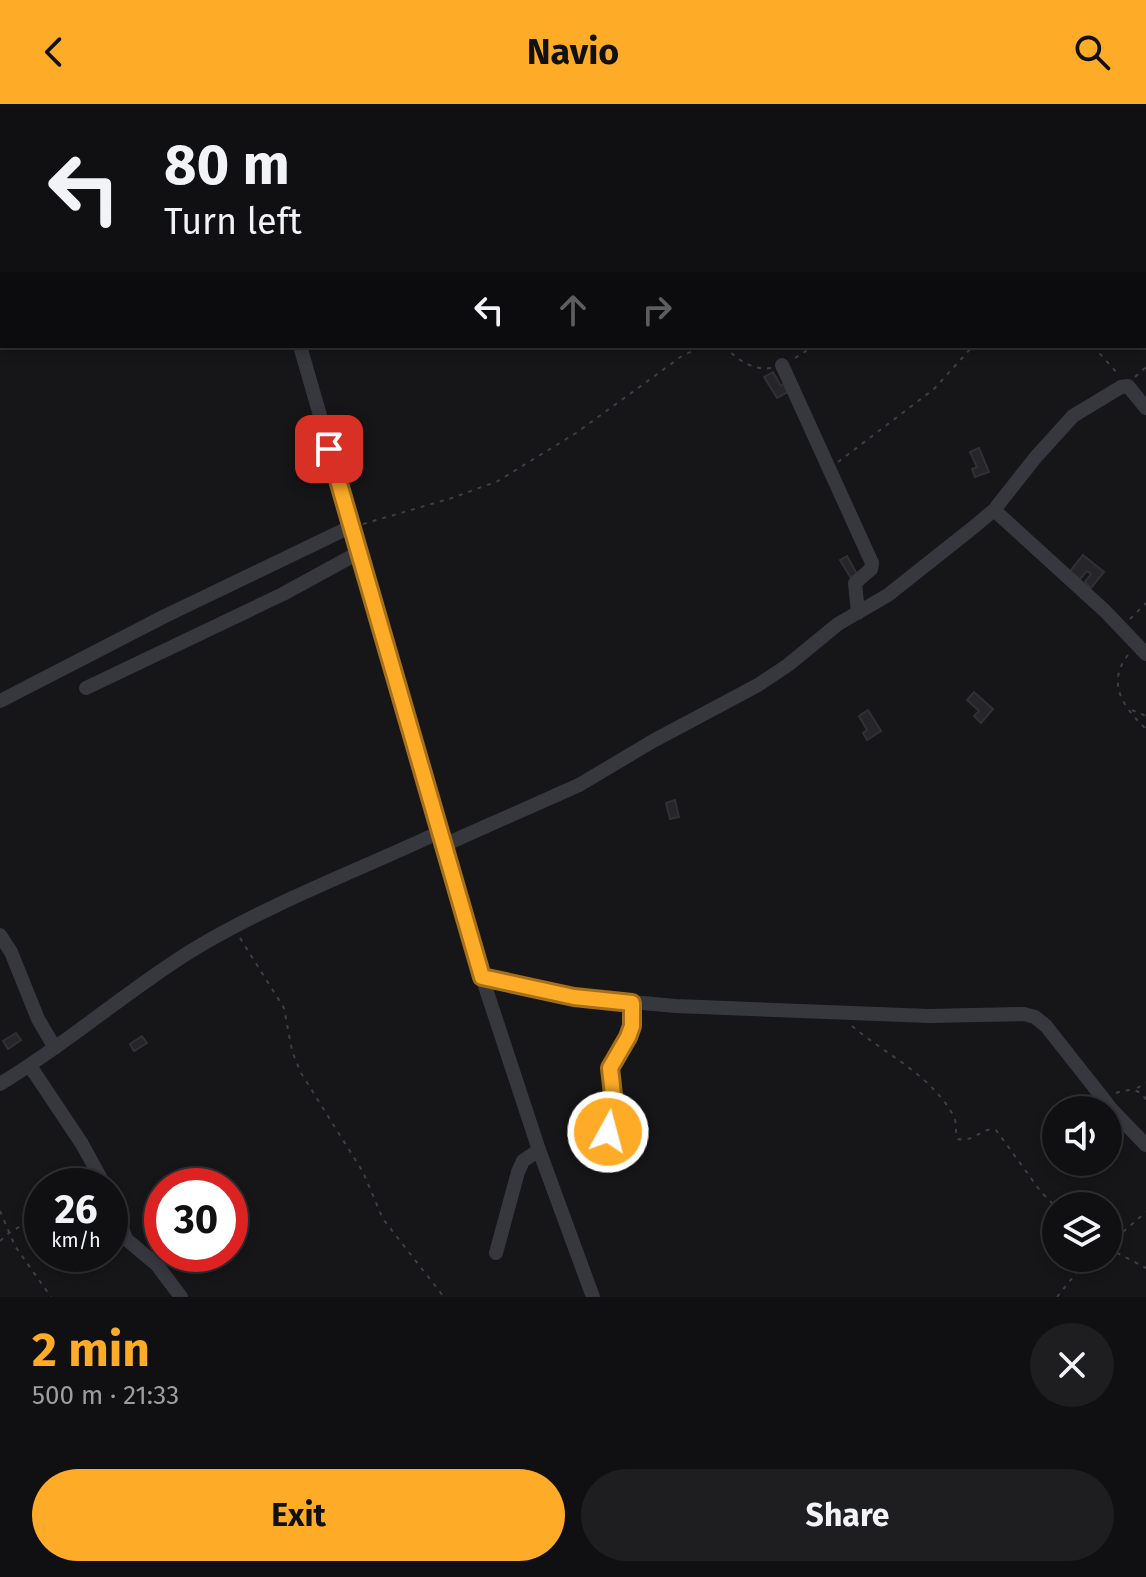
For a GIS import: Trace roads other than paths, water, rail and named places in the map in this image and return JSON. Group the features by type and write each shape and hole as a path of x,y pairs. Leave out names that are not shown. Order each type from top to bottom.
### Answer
{"street":[{"path":"301,348 482,977 539,1150 593,1297"},
{"path":"782,365 872,563 871,569 855,583 858,613"},
{"path":"0,1084 190,952 234,926 579,785 758,685 838,624 888,595 994,510 1073,416 1121,387 1128,386 1146,408"},
{"path":"994,510 1122,627 1141,650"},
{"path":"0,701 165,616 350,527"},
{"path":"86,688 283,594 358,553"},
{"path":"0,935 11,952 38,1019 55,1048"},
{"path":"482,977 574,997 632,1003 929,1016 1024,1014 1035,1017 1046,1026 1146,1145"},
{"path":"608,1132 614,1104 610,1068 632,1026 632,1003"},
{"path":"30,1066 95,1168"},
{"path":"496,1253 518,1172 523,1161 539,1150"},
{"path":"128,1241 157,1265 181,1297"}]}
